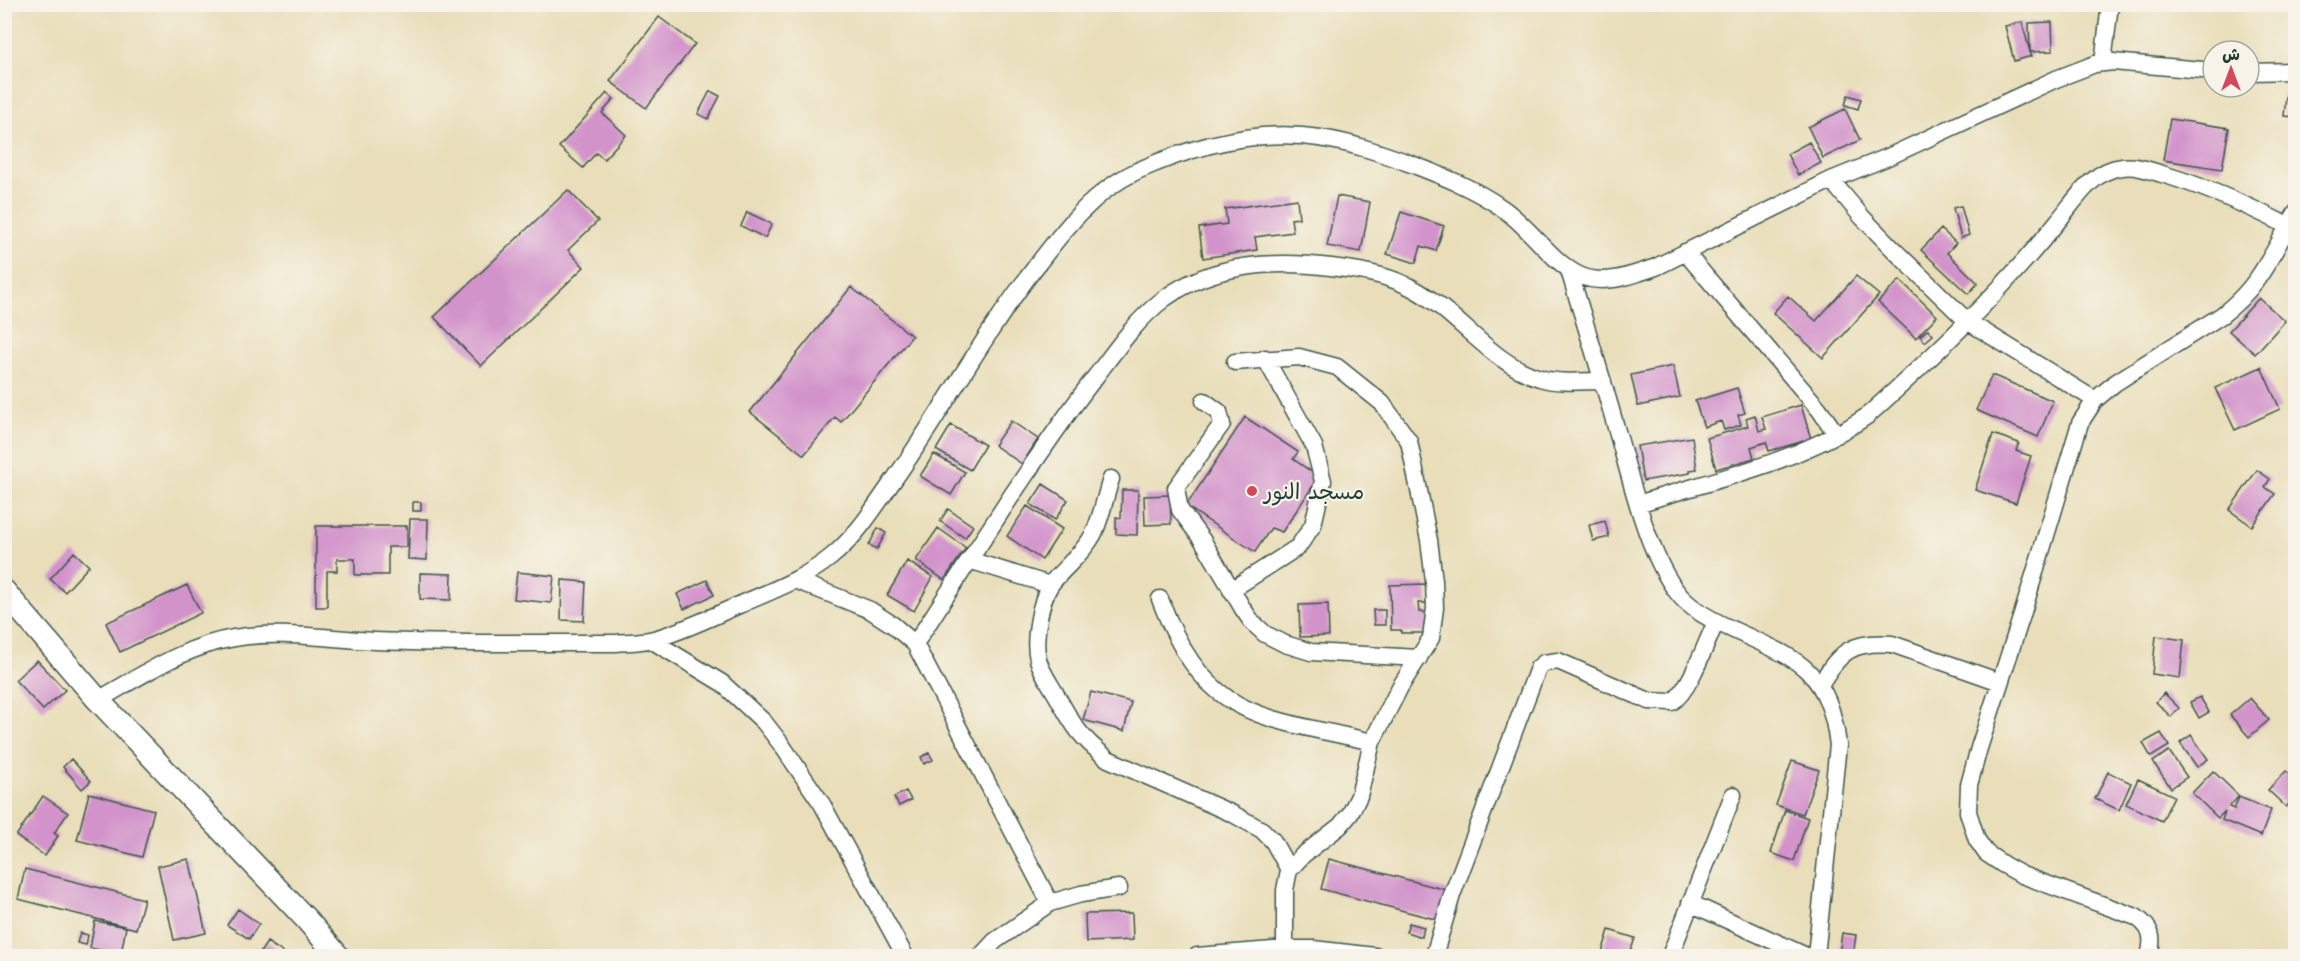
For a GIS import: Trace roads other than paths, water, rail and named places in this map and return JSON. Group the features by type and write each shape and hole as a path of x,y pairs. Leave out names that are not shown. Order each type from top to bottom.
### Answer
{"main road":[{"path":"4,591 98,700 306,919 338,957"}],"street":[{"path":"2103,63 2110,4"},
{"path":"98,700 194,649 233,638 278,635 397,641 604,643 651,640 684,630 795,580 830,558 862,526 931,426 973,356 1020,288 1082,209 1133,173 1177,154 1263,136 1317,138 1357,146 1421,168 1480,194 1505,209 1569,270 1595,280 1612,279 1656,267 1831,180 1888,157 2081,68 2113,62 2201,70"},
{"path":"2261,72 2295,71"},
{"path":"1638,504 1797,452 1837,435 1868,416 1992,298 2086,187 2106,172 2121,167 2137,167 2184,180 2292,219 2268,265 2255,285 2238,303 2115,382 2095,400 2080,423 2022,615 1978,748 1969,785 1968,812 1977,840 1986,853 2022,875 2136,917 2146,924 2151,932 2149,957"},
{"path":"1831,180 1887,243 1967,321 2095,400"},
{"path":"1685,252 1820,409 1837,435"},
{"path":"915,644 1049,439 1128,333 1166,298 1212,275 1262,263 1296,263 1368,273 1407,285 1434,302 1488,347 1528,374 1542,379 1603,381"},
{"path":"1569,270 1638,504 1669,580 1686,603 1716,622 1789,656 1807,669 1828,699 1838,745 1816,957"},
{"path":"1234,362 1299,357 1337,367 1382,403 1409,441 1429,540 1434,581 1434,627 1431,638 1400,687 1372,742 1359,796 1350,814 1340,826 1303,855 1289,870 1286,890 1286,949"},
{"path":"1231,590 1298,547 1312,525 1323,481 1314,446 1265,358"},
{"path":"1204,401 1220,412 1222,424 1176,488 1180,510 1203,542 1252,622 1265,634 1285,644 1311,652 1419,658"},
{"path":"1111,479 1093,535 1072,564 1050,585 1041,609 1036,640 1038,660 1082,738 1108,759 1233,814 1262,830 1273,841 1289,870"},
{"path":"969,560 1050,585"},
{"path":"795,580 870,610 915,644 1050,903"},
{"path":"1160,599 1178,643 1194,668 1216,691 1230,701 1270,719 1372,742"},
{"path":"1434,957 1452,895 1538,668 1544,663 1558,661 1649,701 1672,702 1688,683 1716,622"},
{"path":"651,640 722,683 764,722 822,804 905,957"},
{"path":"1820,685 1830,667 1850,648 1874,643 1892,644 2000,682"},
{"path":"1670,957 1733,795"},
{"path":"981,957 995,941 1050,903 1081,894 1119,888"},
{"path":"1690,903 1806,957"},
{"path":"1197,957 1286,949 1313,949 1375,957"}],"place":[{"name":"مسجد النور","path":"1252,491"}]}
